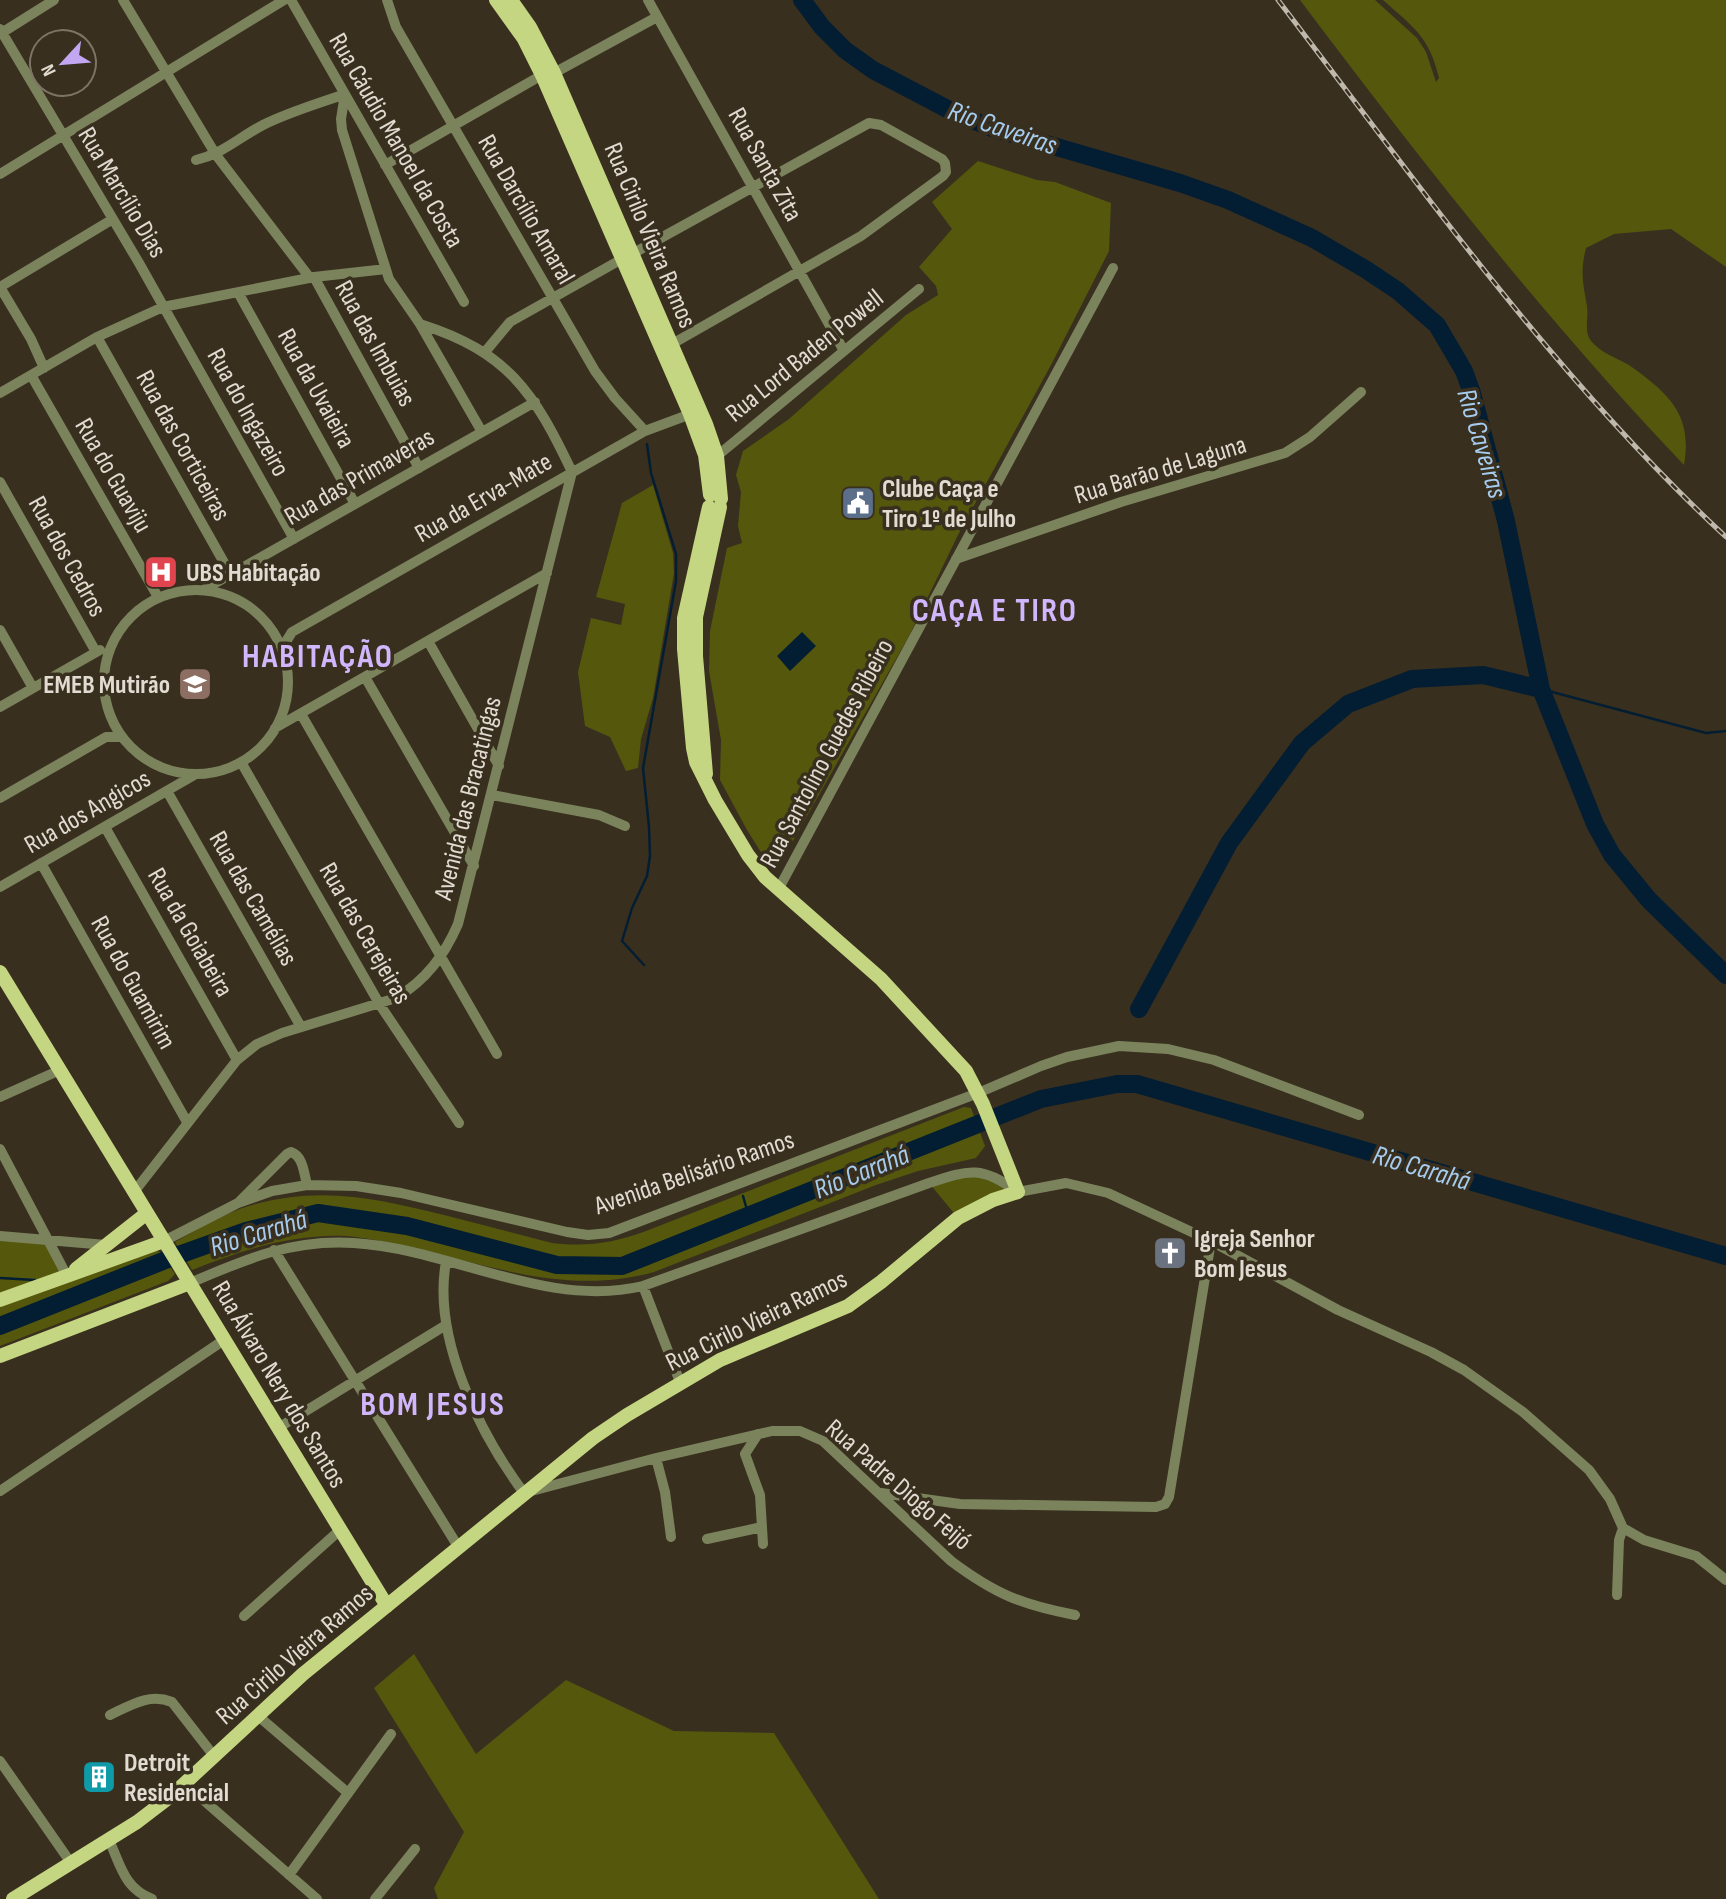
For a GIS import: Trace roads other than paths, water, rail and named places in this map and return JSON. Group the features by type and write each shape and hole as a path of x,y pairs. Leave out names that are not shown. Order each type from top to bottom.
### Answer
{"main road":[{"name":"Rua Cirilo Vieira Ramos","path":"496,0 548,74"},
{"name":"Rua Cirilo Vieira Ramos","path":"13,1899 153,1811 303,1674 593,1438 680,1382 730,1356 848,1306 958,1218 993,1200 1018,1192 981,1099 960,1063 901,998 765,877 748,855 707,786 695,623 715,502 717,456 627,256 530,27 512,0"},
{"name":"Rua Cirilo Vieira Ramos","path":"627,256 671,344 695,412 715,502"},
{"name":"Rua Álvaro Nery dos Santos","path":"0,972 387,1606"},
{"path":"67,1276 147,1213"},
{"name":"Avenida Belisário Ramos","path":"0,1300 165,1243"},
{"path":"0,1356 190,1283"}],"street":[{"path":"1,32 54,0"},
{"name":"Rua das Imbuias","path":"123,0 216,155 312,278 419,468"},
{"path":"0,174 284,0"},
{"name":"Rua Cáudio Manoel da Costa","path":"291,0 464,302"},
{"name":"Rua Darcílio Amaral","path":"387,0 396,27 604,386 645,430"},
{"name":"Rua Santa Zita","path":"648,0 844,351"},
{"path":"386,165 548,74 657,17"},
{"name":"Rua Marcílio Dias","path":"1,32 163,307"},
{"path":"196,160 216,155 262,126 345,94"},
{"path":"345,94 342,130 393,287 419,324 482,432"},
{"path":"485,352 510,322 869,123 880,125 942,159 946,168 943,176 874,227 671,344"},
{"path":"44,368 27,332 0,287 113,219"},
{"name":"Rua Santolino Guedes Ribeiro","path":"778,890 1112,268"},
{"path":"0,393 97,337 163,307 312,278 386,269"},
{"name":"Rua Lord Baden Powell","path":"717,456 919,289"},
{"name":"Rua da Uvaieira","path":"239,294 355,504"},
{"name":"Rua do Ingazeiro","path":"163,307 294,539"},
{"path":"419,324 453,335 485,352 512,376 546,419 572,472"},
{"name":"Rua das Corticeiras","path":"97,337 231,575"},
{"name":"Rua do Guaviju","path":"31,375 158,597"},
{"name":"Rua Barão de Laguna","path":"956,559 1121,502 1285,453 1310,437 1361,392"},
{"name":"Rua das Primaveras","path":"205,589 535,402"},
{"name":"Rua da Erva-Mate","path":"282,648 292,632 645,430 695,412"},
{"name":"Avenida das Bracatingas","path":"134,1192 237,1060 268,1038 380,1005 413,988 442,957 458,924 474,866 572,472"},
{"name":"Rua dos Cedros","path":"0,482 96,652"},
{"path":"275,729 547,573"},
{"path":"205,589 232,596 255,611 273,632 282,648 286,664 287,689 282,713 275,729 260,747 241,762 219,771 196,774 178,772 155,764 133,750 114,723 106,700 103,675 111,643 130,616 158,597 181,590 205,589"},
{"path":"0,630 33,688"},
{"name":"Rua da Erva-Mate","path":"273,632 292,632"},
{"path":"428,641 499,766"},
{"path":"0,707 111,643"},
{"path":"365,677 474,866"},
{"path":"302,714 497,1054"},
{"path":"106,737 114,723"},
{"path":"0,798 106,737 122,737"},
{"name":"Rua das Cerejeiras","path":"241,762 380,1005 459,1123"},
{"name":"Rua dos Angicos","path":"0,887 196,774"},
{"name":"Rua das Camélias","path":"167,791 301,1027"},
{"path":"492,795 598,815 625,826"},
{"name":"Rua da Goiabeira","path":"105,827 237,1060"},
{"name":"Rua do Guamirim","path":"41,863 187,1122"},
{"name":"Avenida Belisário Ramos","path":"165,1243 238,1203 272,1191 307,1185 376,1189 567,1232 588,1235 609,1233 981,1099 1023,1073 1067,1057 1119,1046 1168,1049 1214,1060 1359,1115"},
{"path":"0,1097 60,1070"},
{"path":"0,1149 67,1276"},
{"path":"238,1203 290,1152 298,1155 307,1185"},
{"path":"190,1283 274,1250 314,1244 355,1243 394,1249 553,1288 602,1293 643,1286 962,1173 986,1172 1018,1192 1066,1183 1095,1188 1211,1241 1338,1310 1431,1352 1489,1387 1523,1412 1589,1470 1611,1499 1623,1528 1644,1540 1696,1556 1726,1580"},
{"path":"0,1237 106,1245"},
{"path":"880,1493 960,1504 1156,1507 1165,1504 1169,1497 1211,1241"},
{"path":"274,1250 459,1548"},
{"path":"446,1262 442,1297 446,1325 458,1367 492,1445 524,1493"},
{"path":"643,1286 680,1382"},
{"path":"278,1428 446,1325"},
{"path":"0,1491 224,1340"},
{"name":"Rua Padre Diogo Feijó","path":"524,1493 758,1434 785,1430 811,1435 823,1441 951,1561 992,1590 1040,1608 1075,1615"},
{"path":"758,1434 746,1454 760,1495 763,1544"},
{"path":"656,1458 665,1492 671,1536"},
{"path":"707,1539 762,1527"},
{"path":"1617,1595 1619,1541 1623,1528"},
{"path":"244,1616 340,1530"},
{"path":"110,1715 149,1698 172,1702 214,1756"},
{"path":"257,1716 348,1793"},
{"path":"289,1875 391,1734"},
{"path":"0,1761 71,1863"},
{"path":"185,1784 317,1899"},
{"path":"109,1840 130,1885 140,1894 152,1899"},
{"path":"374,1899 415,1849"}],"water":[{"path":"802,632 816,646 790,671 777,656"}],"waterway":[{"name":"Rio Caveiras","path":"802,0 822,27 845,50 873,70 955,113 992,128 1180,183 1228,200 1312,238 1365,269 1398,291 1437,325 1464,371 1472,393 1506,521 1541,689 1595,824 1612,855 1649,900 1726,975"},
{"path":"644,965 622,941 632,908 647,876 650,856 649,827 643,768 676,581 676,554 651,473 647,444"},
{"path":"1139,1009 1229,843 1302,743 1348,704 1412,679 1483,675 1541,689"},
{"path":"1541,689 1706,733 1726,731"},
{"name":"Rio Carahá","path":"0,1326 246,1231 318,1213 407,1226 557,1265 622,1266 1041,1099 1117,1084 1137,1084 1726,1256"},
{"path":"743,1196 749,1217"},
{"path":"0,1278 35,1280"}],"railway":[{"path":"1278,0 1437,209 1546,346 1663,476 1726,537"}],"place":[{"name":"Clube Caça e Tiro 1º de Julho","path":"858,503"},
{"name":"UBS Habitação","path":"161,572"},
{"name":"EMEB Mutirão","path":"195,684"},
{"name":"Igreja Senhor Bom Jesus","path":"1170,1253"},
{"name":"Detroit Residencial","path":"99,1777"}],"district":[{"name":"CAÇA E TIRO","path":"995,609"},
{"name":"HABITAÇÃO","path":"318,655"},
{"name":"BOM JESUS","path":"433,1403"}]}
